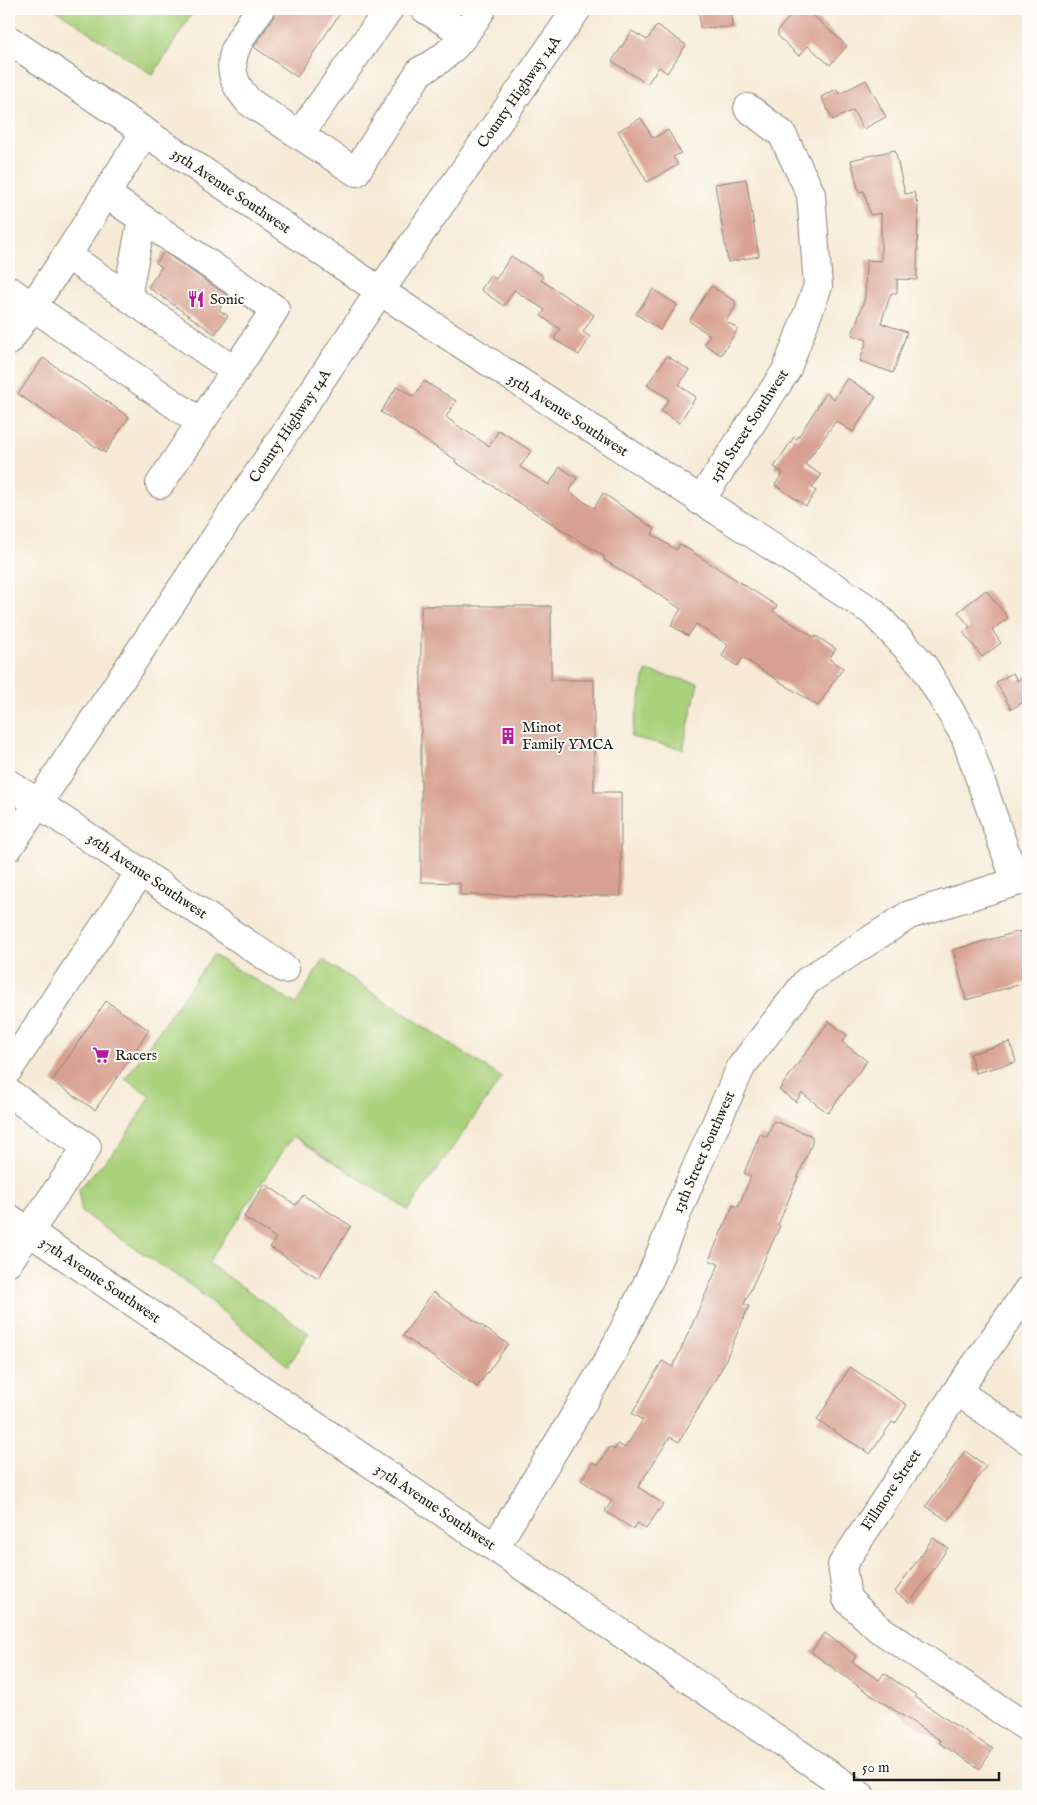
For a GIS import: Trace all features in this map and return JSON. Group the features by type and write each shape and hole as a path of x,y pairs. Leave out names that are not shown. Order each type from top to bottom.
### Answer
{"street":[{"path":"260,9 234,48 231,63 237,85 248,101 356,172 420,71 437,63 465,34 482,9"},
{"path":"299,135 389,9"},
{"path":"425,9 465,34"},
{"name":"County Highway 14A","path":"9,847 380,291 577,9"},
{"name":"35th Avenue Southwest","path":"9,40 380,291 873,612 923,665 965,736 1022,880"},
{"name":"15th Street Southwest","path":"700,501 786,371 818,286 811,194 782,134 748,108"},
{"path":"9,341 67,255 145,132"},
{"path":"106,194 274,309 160,484"},
{"path":"127,296 142,219"},
{"path":"67,255 235,371"},
{"path":"9,290 200,422"},
{"name":"36th Avenue Southwest","path":"9,784 285,969"},
{"path":"9,1069 141,871"},
{"name":"13th Street Southwest","path":"495,1547 608,1361 651,1276 741,1067 807,981 909,915 1022,880"},
{"path":"9,1092 87,1147 19,1225 9,1261"},
{"name":"37th Avenue Southwest","path":"19,1225 860,1796"},
{"name":"Fillmore Street","path":"1028,1290 957,1391 842,1565 847,1599 878,1628 1028,1728"},
{"path":"957,1391 1028,1440"}],"green space":[{"path":"55,9 195,9 153,75"},
{"path":"646,671 698,683 683,749 631,737"},
{"path":"213,955 296,1004 323,960 502,1078 408,1210 293,1136 208,1263 309,1333 288,1366 193,1287 81,1212 79,1189 119,1146 151,1096 125,1079"}],"building":[{"path":"275,9 343,9 297,77 254,47 273,18"},
{"path":"699,9 731,9 732,27 700,28"},
{"path":"797,9 806,9 847,46 830,65 808,46 799,56 778,36 778,30"},
{"path":"657,25 686,45 667,73 659,67 647,84 612,61 632,31 647,40"},
{"path":"866,80 886,117 863,129 853,110 833,120 821,97 836,89 839,94"},
{"path":"641,118 653,138 668,130 681,153 673,157 678,165 647,182 618,131"},
{"path":"895,150 905,194 914,192 918,206 917,280 897,279 897,293 891,293 881,323 907,332 893,373 860,361 867,340 852,335 865,298 866,260 881,261 881,213 870,215 864,191 859,192 851,160"},
{"path":"746,179 759,256 728,262 715,184"},
{"name":"Sonic","path":"164,252 228,296 219,310 228,316 215,334 148,287 162,267 156,263"},
{"path":"511,256 543,276 541,280 594,315 583,332 590,337 579,355 554,339 560,329 541,316 545,310 514,290 504,306 481,290 490,275 496,279"},
{"path":"711,286 735,301 735,307 726,321 738,329 721,355 704,344 710,335 689,321"},
{"path":"653,289 677,305 660,330 636,314"},
{"path":"667,356 689,370 679,385 696,397 679,423 661,411 669,399 647,385"},
{"path":"43,358 129,417 105,453 18,394"},
{"path":"847,378 876,397 853,432 836,421 805,464 821,475 812,488 816,491 806,506 775,485 783,473 774,467 794,437 797,439 826,393 834,399"},
{"path":"424,381 456,401 446,417 461,428 489,446 499,430 531,451 520,467 549,485 560,467 577,478 569,492 594,508 603,493 655,529 652,534 676,550 680,544 777,606 773,611 836,649 829,659 843,668 818,706 743,658 737,666 722,656 728,645 696,624 688,636 671,625 681,609 603,559 605,557 455,462 456,460 381,412 397,386 414,397"},
{"path":"986,590 1008,618 992,630 1001,643 982,657 963,632 970,627 958,612"},
{"name":"Minot Family YMCA","path":"421,606 551,606 551,680 594,680 594,792 621,792 621,896 460,895 460,883 421,882"},
{"path":"1013,673 1017,681 1028,674 1028,700 1011,709 996,682"},
{"path":"1028,929 1028,982 966,1000 953,950"},
{"name":"Racers","path":"106,1001 149,1030 95,1110 52,1081"},
{"path":"829,1021 847,1035 842,1042 867,1061 828,1113 802,1093 796,1102 779,1090"},
{"path":"1010,1042 1016,1062 975,1073 970,1054"},
{"path":"774,1121 812,1136 812,1143 778,1225 780,1226 744,1304 749,1306 723,1366 679,1442 670,1437 638,1487 663,1504 646,1529 638,1523 633,1529 605,1511 612,1501 581,1480 593,1462 598,1465 610,1447 614,1450 618,1444 625,1448 643,1420 632,1414 662,1361 673,1367 719,1264 709,1260 733,1205 738,1207 751,1176 744,1173 760,1134 767,1137"},
{"path":"265,1184 296,1205 303,1195 351,1226 318,1278 270,1247 276,1238 244,1217"},
{"path":"433,1292 508,1344 477,1387 403,1336"},
{"path":"850,1367 907,1405 895,1424 892,1422 870,1454 817,1420"},
{"path":"965,1451 986,1466 948,1521 926,1506"},
{"path":"933,1538 948,1548 910,1603 895,1592"},
{"path":"825,1633 856,1656 852,1662 879,1680 884,1673 952,1723 993,1749 980,1769 939,1743 941,1741 858,1686 811,1652"}],"place":[{"name":"Sonic","path":"196,299"},
{"name":"Minot Family YMCA","path":"508,736"},
{"name":"Racers","path":"101,1055"}]}
